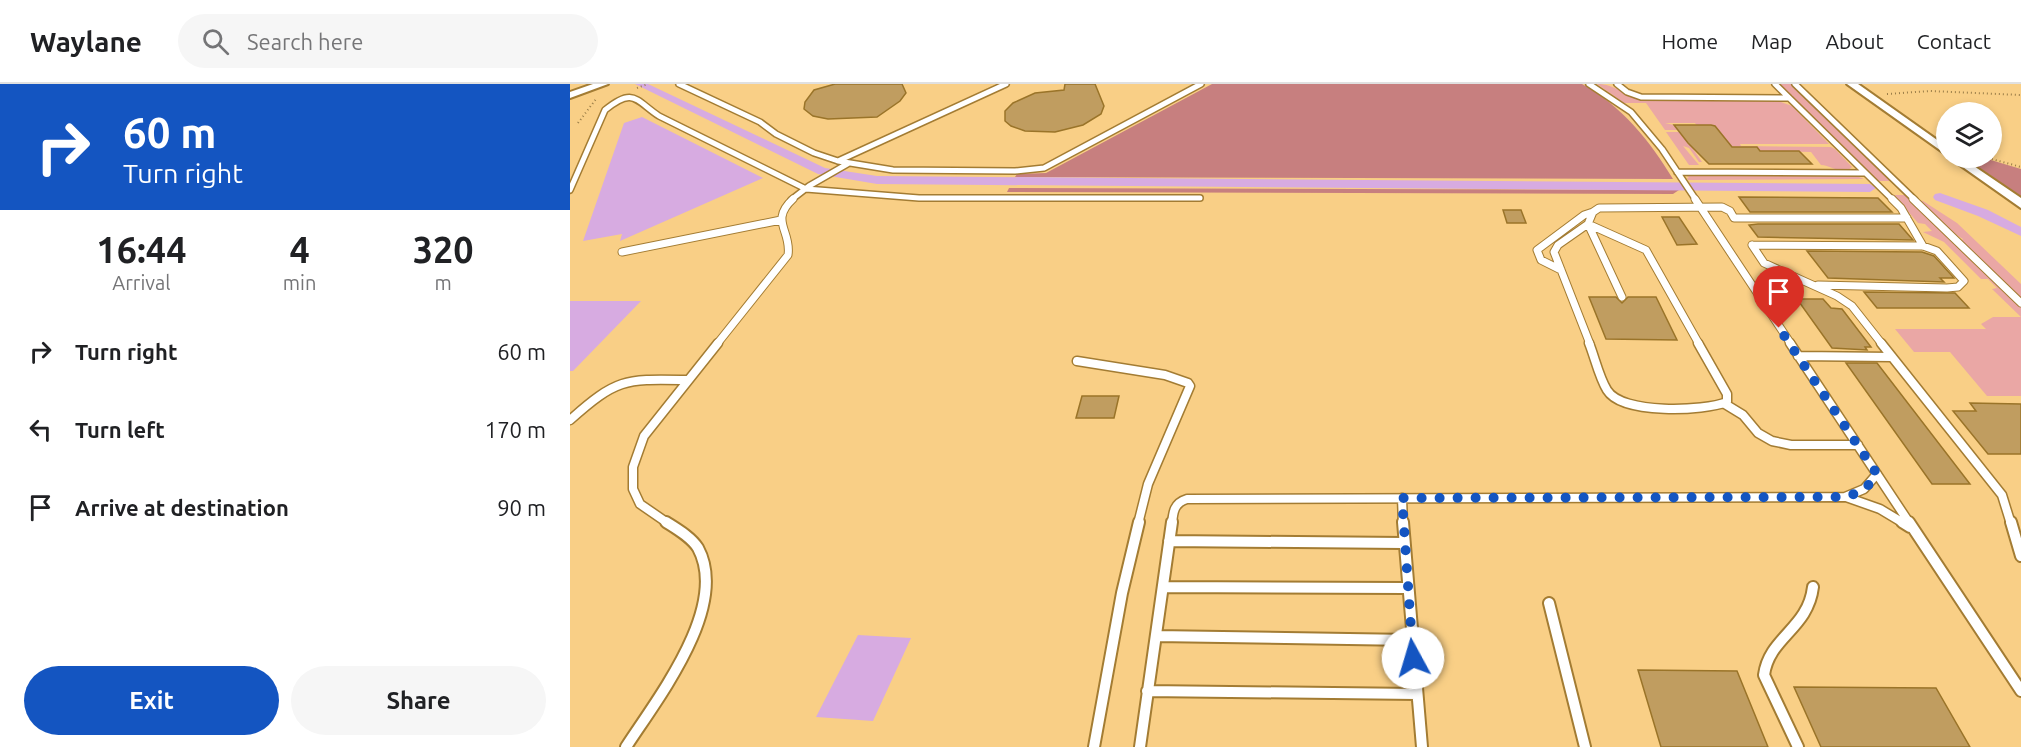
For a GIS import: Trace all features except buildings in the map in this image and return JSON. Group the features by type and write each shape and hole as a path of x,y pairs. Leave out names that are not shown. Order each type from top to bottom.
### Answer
{"street":[{"path":"571,95 603,84"},
{"path":"1852,84 1936,144"},
{"path":"1969,168 2021,204"}],"lane":[{"path":"679,84 760,122 776,134 840,164 849,163 906,171 1015,171 1044,168 1201,84"},
{"path":"626,747 692,637 703,610 705,566 701,552 692,539 647,512 638,502 632,489 632,470 644,436 788,255 789,241 781,220 783,210 788,204 852,152 1006,84"},
{"path":"1589,84 1621,104 1643,123 2021,691"},
{"path":"1617,84 1635,95 1654,98 1789,98"},
{"path":"1775,84 1905,212 1911,228 1923,246"},
{"path":"1795,84 2021,303"},
{"path":"570,190 605,110 615,103 633,98 642,100 652,112 659,116 806,189 919,198 1200,198"},
{"path":"1677,172 1865,173"},
{"path":"1561,270 1541,260 1537,250 1575,221 1607,207 1722,207 1730,211 1734,218 1907,218"},
{"path":"1588,224 1646,250 1727,394 1725,404 1715,407 1639,406 1626,404 1613,397 1606,387 1561,270 1555,248 1588,224 1593,212"},
{"path":"622,252 781,220"},
{"path":"1588,224 1622,297"},
{"path":"1813,285 1947,288 1962,284 1964,281 1937,251 1923,246 1752,244 1764,263 1852,306 2002,495 2021,556"},
{"path":"1798,356 1892,357"},
{"path":"1077,361 1165,375 1188,383 1190,386 1148,484 1122,593 1094,747"},
{"path":"570,420 596,397 624,383 636,379 688,380"},
{"path":"1725,404 1743,415 1758,433 1772,441 1791,445 1858,445"},
{"path":"1140,747 1174,508 1180,501 1187,499 1845,497 1860,492 1872,482 1877,474"},
{"path":"1845,497 1880,509 1915,530"},
{"path":"1402,498 1403,543 1422,747"},
{"path":"1169,541 1403,543"},
{"path":"1163,587 1407,588"},
{"path":"1798,747 1764,675 1763,668 1768,656 1807,612 1813,599 1813,587"},
{"path":"1549,603 1585,747"},
{"path":"1156,636 1411,640"},
{"path":"1147,692 1417,694"}],"path":[{"path":"1867,95 1930,91 2021,95"},
{"path":"2002,162 2021,167"}],"shaded area":[{"path":"1212,84 1582,84 1610,103 1634,126 1655,151 1673,179 1015,177 1017,174 1046,173"},
{"path":"1597,84 1609,86 1641,99 1775,100 1792,106 1829,144 1740,144 1741,146 1831,147 1852,167 1841,171 1821,165 1811,152 1760,151 1757,147 1691,146 1702,162 1699,162 1689,148 1683,146 1699,165 1689,165 1666,132 1680,132 1689,145 1709,142 1695,123 1665,123 1674,125 1678,130 1665,130 1646,103 1624,103"},
{"path":"1780,84 1793,84 1876,163 1890,181 1878,181"},
{"path":"642,117 763,178 620,241 622,234 583,241 624,123"},
{"path":"2002,163 2021,169 2021,196 1980,168 2002,168"},
{"path":"1686,175 1856,176 1864,179 1688,180"},
{"path":"1009,188 1679,190 1673,194 1007,192"},
{"path":"1894,195 1905,195 2021,307 2021,317 1992,289 1997,288 1988,279 1981,279 1944,242 1923,232 1932,231 1925,224 1918,223"},
{"path":"1917,200 1923,201 1957,223 2021,284 2021,299 1961,241 1963,239 1953,233"},
{"path":"570,301 641,301 573,371 570,371"},
{"path":"1993,317 2021,317 2021,396 1987,396 1950,352 1914,352 1895,329 1986,329 1981,324"},
{"path":"858,635 911,638 873,721 816,717"}],"waterway":[{"path":"640,84 822,171 877,180 1870,188"},
{"path":"1940,197 1983,213 2021,232"}],"route":[{"path":"1413,658 1403,543 1402,498 1845,497 1860,492 1872,482 1877,474 1779,328"}]}
